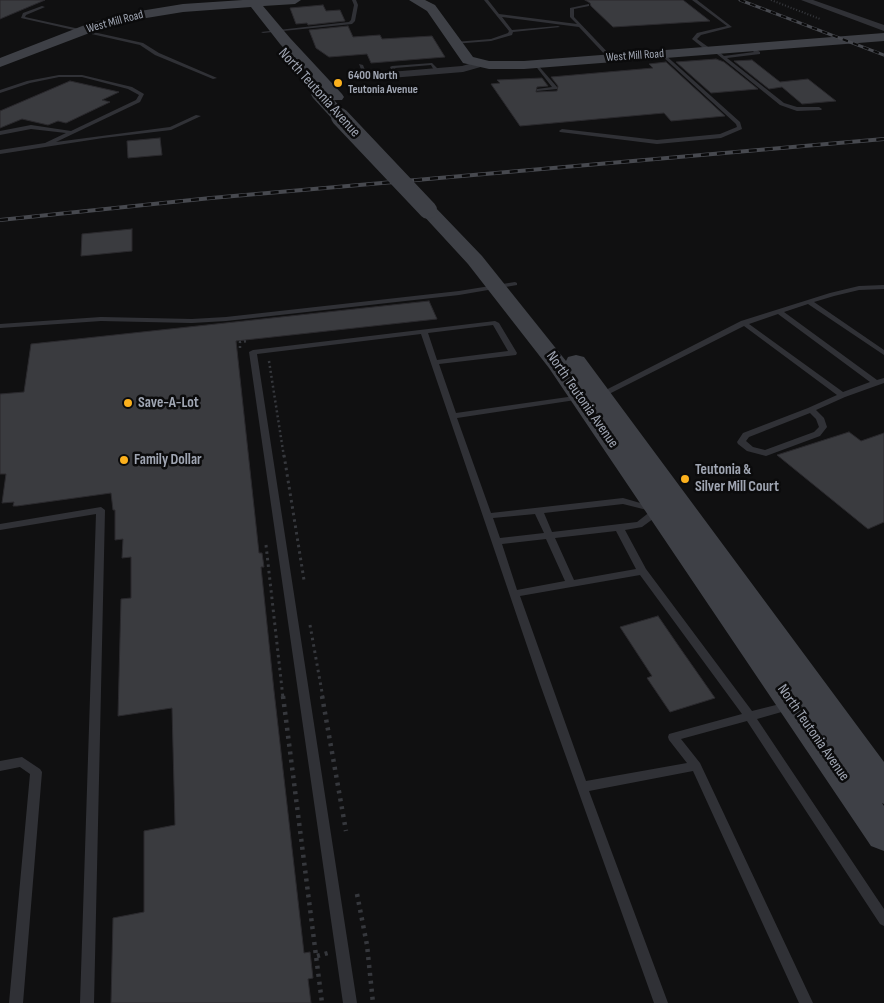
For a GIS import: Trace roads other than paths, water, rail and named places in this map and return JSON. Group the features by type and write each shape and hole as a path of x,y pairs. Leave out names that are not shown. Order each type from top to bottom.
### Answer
{"main road":[{"name":"West Mill Road","path":"0,63 111,21 158,11 236,2 295,0"},
{"path":"415,0 431,8 468,60 480,64"},
{"name":"North Teutonia Avenue","path":"254,1 269,31 318,94 437,210"},
{"name":"North Teutonia Avenue","path":"236,2 337,97 506,285 591,396 669,508 793,704 884,835"},
{"name":"West Mill Road","path":"480,64 536,64 663,54 715,53 751,47 884,37"},
{"name":"North Teutonia Avenue","path":"669,508 884,789"}],"street":[{"path":"805,0 884,28"},
{"path":"366,77 463,69 480,64"}],"lane":[{"path":"269,31 350,23 353,21 356,5 354,0"},
{"path":"486,0 511,31"},
{"path":"694,0 730,27 699,34 694,39 782,104 797,109 819,109"},
{"path":"588,5 574,6 571,10 572,17 611,58"},
{"path":"43,7 24,14 23,18 141,44 157,54 216,78"},
{"path":"499,16 579,26"},
{"path":"455,43 501,38 510,34 511,31 579,26"},
{"path":"562,131 657,142 721,136 740,128 738,123 663,54"},
{"path":"536,64 555,88 539,90"},
{"path":"361,65 366,77"},
{"path":"0,92 29,82 59,76 82,76 130,88 142,94 138,101 46,144"},
{"path":"0,152 46,144 171,128 198,116"},
{"path":"0,133 31,127 69,133"},
{"path":"0,326 101,319 192,321 226,319 506,285"},
{"path":"453,416 591,396 744,323 859,288 884,287"},
{"path":"809,302 884,353"},
{"path":"779,312 876,383"},
{"path":"350,1003 253,352 495,323 513,353 435,362"},
{"path":"744,323 842,395"},
{"path":"424,332 582,787 661,1003"},
{"path":"811,410 820,418 823,427 818,434 766,453 750,449 741,442 746,434 884,380"},
{"path":"488,516 623,500 669,508"},
{"path":"496,542 639,525 669,508"},
{"path":"0,526 101,510 87,1003"},
{"path":"538,510 571,584"},
{"path":"619,527 642,571 750,717 884,920"},
{"path":"514,594 642,571"},
{"path":"793,704 672,737 696,766 806,1003"},
{"path":"0,766 22,762 36,772 16,1003"},
{"path":"582,787 696,766"}],"railway":[{"path":"740,0 884,55"},
{"path":"0,220 211,198 884,139"}],"place":[{"name":"6400 North Teutonia Avenue","path":"338,83"},
{"name":"Save-A-Lot","path":"128,403"},
{"name":"Family Dollar","path":"124,460"},
{"name":"Teutonia & Silver Mill Court","path":"685,479"}]}
